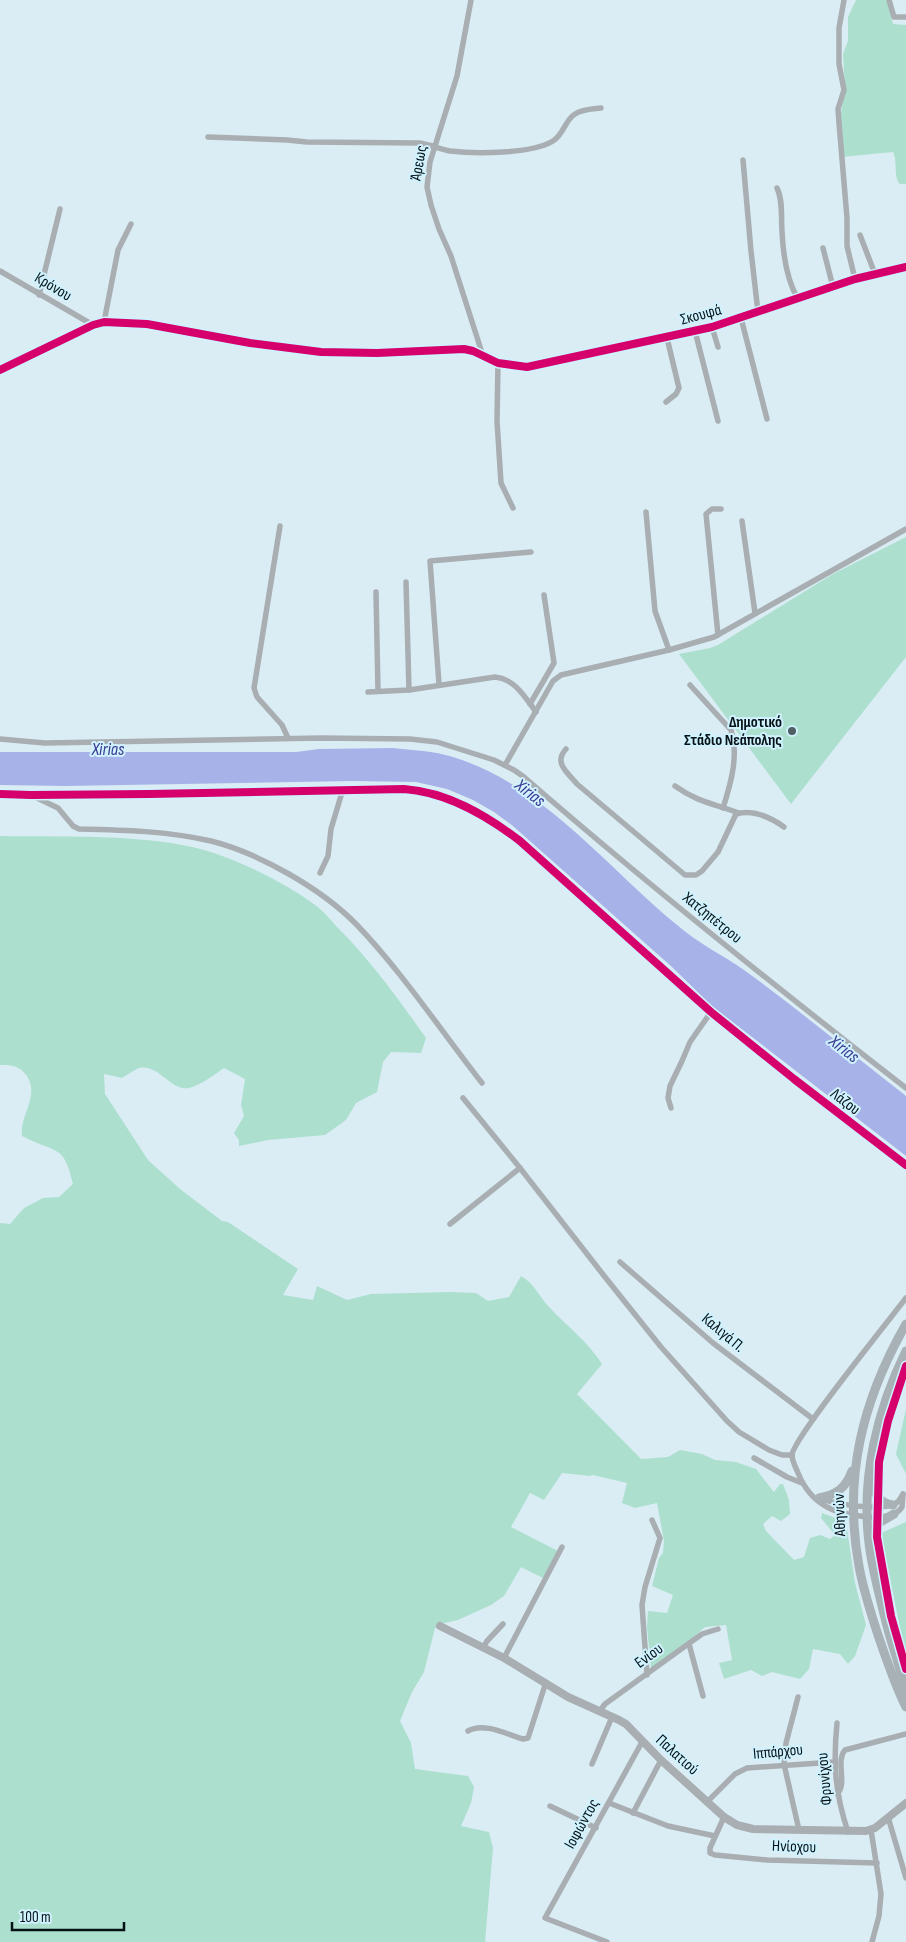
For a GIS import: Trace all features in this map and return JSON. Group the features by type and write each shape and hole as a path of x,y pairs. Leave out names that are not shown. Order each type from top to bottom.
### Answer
{"main road":[{"name":"Αθηνών","path":"906,1324 885,1365 869,1403 857,1460 853,1505 858,1559 863,1585 903,1687 906,1707"},
{"name":"Αθηνών","path":"906,1351 885,1405 877,1432 870,1467 867,1506 869,1543 886,1624 906,1699"},
{"path":"815,1497 840,1491 846,1484 857,1460"},
{"path":"870,1467 871,1481 877,1496 884,1503 894,1505"},
{"path":"869,1543 877,1524 894,1514"}],"street":[{"name":"Άρεως","path":"471,0 457,76 428,173 427,187 431,206 451,256 483,356"},
{"path":"844,0 839,28 840,64 844,90 838,109 847,218 847,246 856,279"},
{"path":"889,0 894,17 906,17"},
{"path":"208,137 307,142 420,143 435,148 469,152 534,148 548,144 557,138 573,115 583,110 601,108"},
{"path":"743,160 758,312"},
{"path":"777,188 780,197 782,239 788,274 790,284 798,299"},
{"path":"38,295 60,208"},
{"path":"104,322 118,250 132,224"},
{"path":"860,235 875,274"},
{"path":"823,248 833,287"},
{"name":"Σκουφά","path":"0,370 93,325 104,322 147,324 302,351 377,352 453,349 473,351 498,363 527,367 712,327 856,279 906,267"},
{"name":"Κρόνου","path":"0,271 38,295 93,325"},
{"path":"741,318 767,419"},
{"path":"712,327 718,347"},
{"path":"695,331 718,421"},
{"path":"666,402 676,394 679,388 667,338"},
{"path":"498,363 497,421 501,483 514,508"},
{"path":"718,635 706,514 712,509 721,509"},
{"path":"646,512 655,611 669,650"},
{"path":"742,521 755,613"},
{"path":"280,526 254,688 257,697 282,724 288,738"},
{"path":"505,765 553,681 561,675 669,650 718,635 906,530"},
{"path":"439,684 430,561 531,552"},
{"path":"406,582 409,690"},
{"path":"376,592 378,691"},
{"path":"530,704 554,663 544,595"},
{"path":"368,692 409,690 439,684 495,677 504,678 513,683 536,712"},
{"path":"690,685 731,730 734,740 735,751 730,785 723,808"},
{"name":"Χατζηπέτρου","path":"0,739 45,743 288,738 410,739 431,741 505,765 524,777 616,858 704,929 905,1087"},
{"path":"566,749 560,763 577,784 685,875 696,875 713,858 728,834 734,816 739,813"},
{"path":"675,786 701,802 739,813 748,812 766,816 784,827"},
{"path":"320,872 328,856 331,829 343,789"},
{"name":"Λάζου","path":"0,794 404,789 430,792 453,800 496,824 516,838 711,1012 906,1165"},
{"path":"31,795 58,808 73,826 79,829 153,831 212,842 271,864 312,889 356,924 380,951 482,1083"},
{"path":"671,1108 668,1098 670,1086 690,1042 711,1012"},
{"path":"462,1098 649,1331 727,1421 739,1432 769,1450 782,1456 792,1455"},
{"path":"450,1224 520,1168"},
{"name":"Καλιγά Π.","path":"620,1262 713,1344 813,1419"},
{"path":"815,1497 841,1504 884,1507 894,1505 903,1494 902,1507 894,1514 867,1516 853,1516 829,1508 815,1497 802,1482 792,1455 796,1443 813,1419 906,1298"},
{"path":"754,1458 787,1477 802,1482"},
{"path":"647,1675 642,1605 645,1587 660,1538 652,1520"},
{"path":"504,1658 562,1547"},
{"path":"483,1648 487,1640 503,1624"},
{"name":"Παλατιού","path":"440,1626 504,1658 568,1697 626,1724 661,1760 724,1816 737,1825 748,1828 848,1832 871,1830"},
{"name":"Ενίου","path":"600,1712 605,1704 702,1634 718,1629"},
{"path":"689,1644 702,1696"},
{"path":"468,1732 473,1728 481,1727 523,1739 528,1738 546,1682"},
{"path":"798,1697 786,1743 784,1764 799,1830"},
{"path":"592,1764 612,1717"},
{"name":"Φρυνίχου","path":"837,1723 834,1762 837,1794 848,1832"},
{"path":"837,1794 841,1789 841,1756 845,1750 906,1734"},
{"name":"Ιοφώντος","path":"608,1942 545,1918 642,1742"},
{"path":"633,1813 661,1760"},
{"name":"Ιππάρχου","path":"708,1801 740,1771 757,1766 834,1762"},
{"path":"609,1803 672,1827 715,1836 724,1816"},
{"path":"872,1942 880,1905 877,1863 871,1830 906,1805"},
{"path":"550,1806 596,1828"},
{"path":"888,1817 906,1878"},
{"name":"Ηνίοχου","path":"715,1836 710,1845 710,1853 718,1855 762,1859 877,1863"}],"green space":[{"path":"856,0 888,0 893,24 906,25 906,184 900,184 898,181 893,152 842,157 840,119 845,88 843,54 848,41 848,17"},
{"name":"Δημοτικό Στάδιο Νεάπολης","path":"906,537 906,657 791,804 679,654 718,645 833,574"},
{"path":"0,836 122,838 170,843 223,856 256,870 288,887 318,907 374,968 426,1038 421,1053 391,1052 383,1062 377,1092 356,1103 346,1120 325,1135 268,1140 239,1146 239,1140 234,1133 244,1116 241,1105 245,1079 224,1068 198,1085 182,1088 176,1086 159,1073 146,1068 139,1068 122,1078 104,1074 105,1094 148,1160 180,1189 222,1221 228,1222 298,1269 283,1295 313,1300 317,1286 347,1300 371,1294 449,1292 476,1293 488,1301 509,1297 521,1276 530,1283 550,1308 584,1342 602,1364 577,1394 641,1459 668,1457 680,1450 702,1454 715,1460 736,1462 756,1469 774,1492 780,1484 783,1484 789,1500 790,1514 781,1521 772,1516 763,1524 766,1531 794,1560 804,1557 810,1538 820,1535 830,1539 835,1535 821,1518 822,1513 846,1522 855,1583 866,1625 855,1656 848,1664 840,1654 813,1649 809,1669 800,1679 772,1672 762,1676 751,1670 724,1679 719,1663 732,1660 726,1625 705,1627 684,1645 651,1668 647,1627 648,1611 667,1613 673,1595 652,1586 659,1558 663,1553 664,1541 657,1503 635,1508 622,1503 627,1483 593,1475 562,1473 544,1500 530,1493 511,1527 558,1551 543,1578 521,1567 504,1596 491,1605 458,1620 440,1624 435,1628 424,1672 412,1692 400,1721 411,1743 415,1769 468,1776 474,1787 471,1803 461,1826 489,1832 493,1848 485,1942 0,1942 0,1223 10,1224 24,1208 43,1198 59,1197 73,1184 66,1162 57,1151 22,1136 23,1121 30,1099 30,1084 27,1076 19,1068 0,1065"},
{"path":"906,1409 906,1474 896,1454"},
{"path":"906,1522 906,1651 881,1533"}],"water":[{"name":"Xirias","path":"393,748 431,752 453,757 487,771 519,789 549,810 687,933 765,985 906,1096 906,1156 712,1006 672,967 513,826 473,800 447,789 416,782 352,781 65,786 0,785 0,752 296,752 319,749"}],"cycle path":[{"path":"0,370 93,325 104,322 147,324 250,343 321,352 377,353 464,349 473,351 498,363 527,367 712,327 855,279 906,267"},
{"path":"0,794 149,794 404,789 420,791 451,800 494,822 520,841 711,1012 906,1165"},
{"path":"906,1366 888,1421 879,1462 877,1537 891,1616 906,1669"}],"place":[{"name":"Δημοτικό Στάδιο Νεάπολης","path":"792,731"}]}
